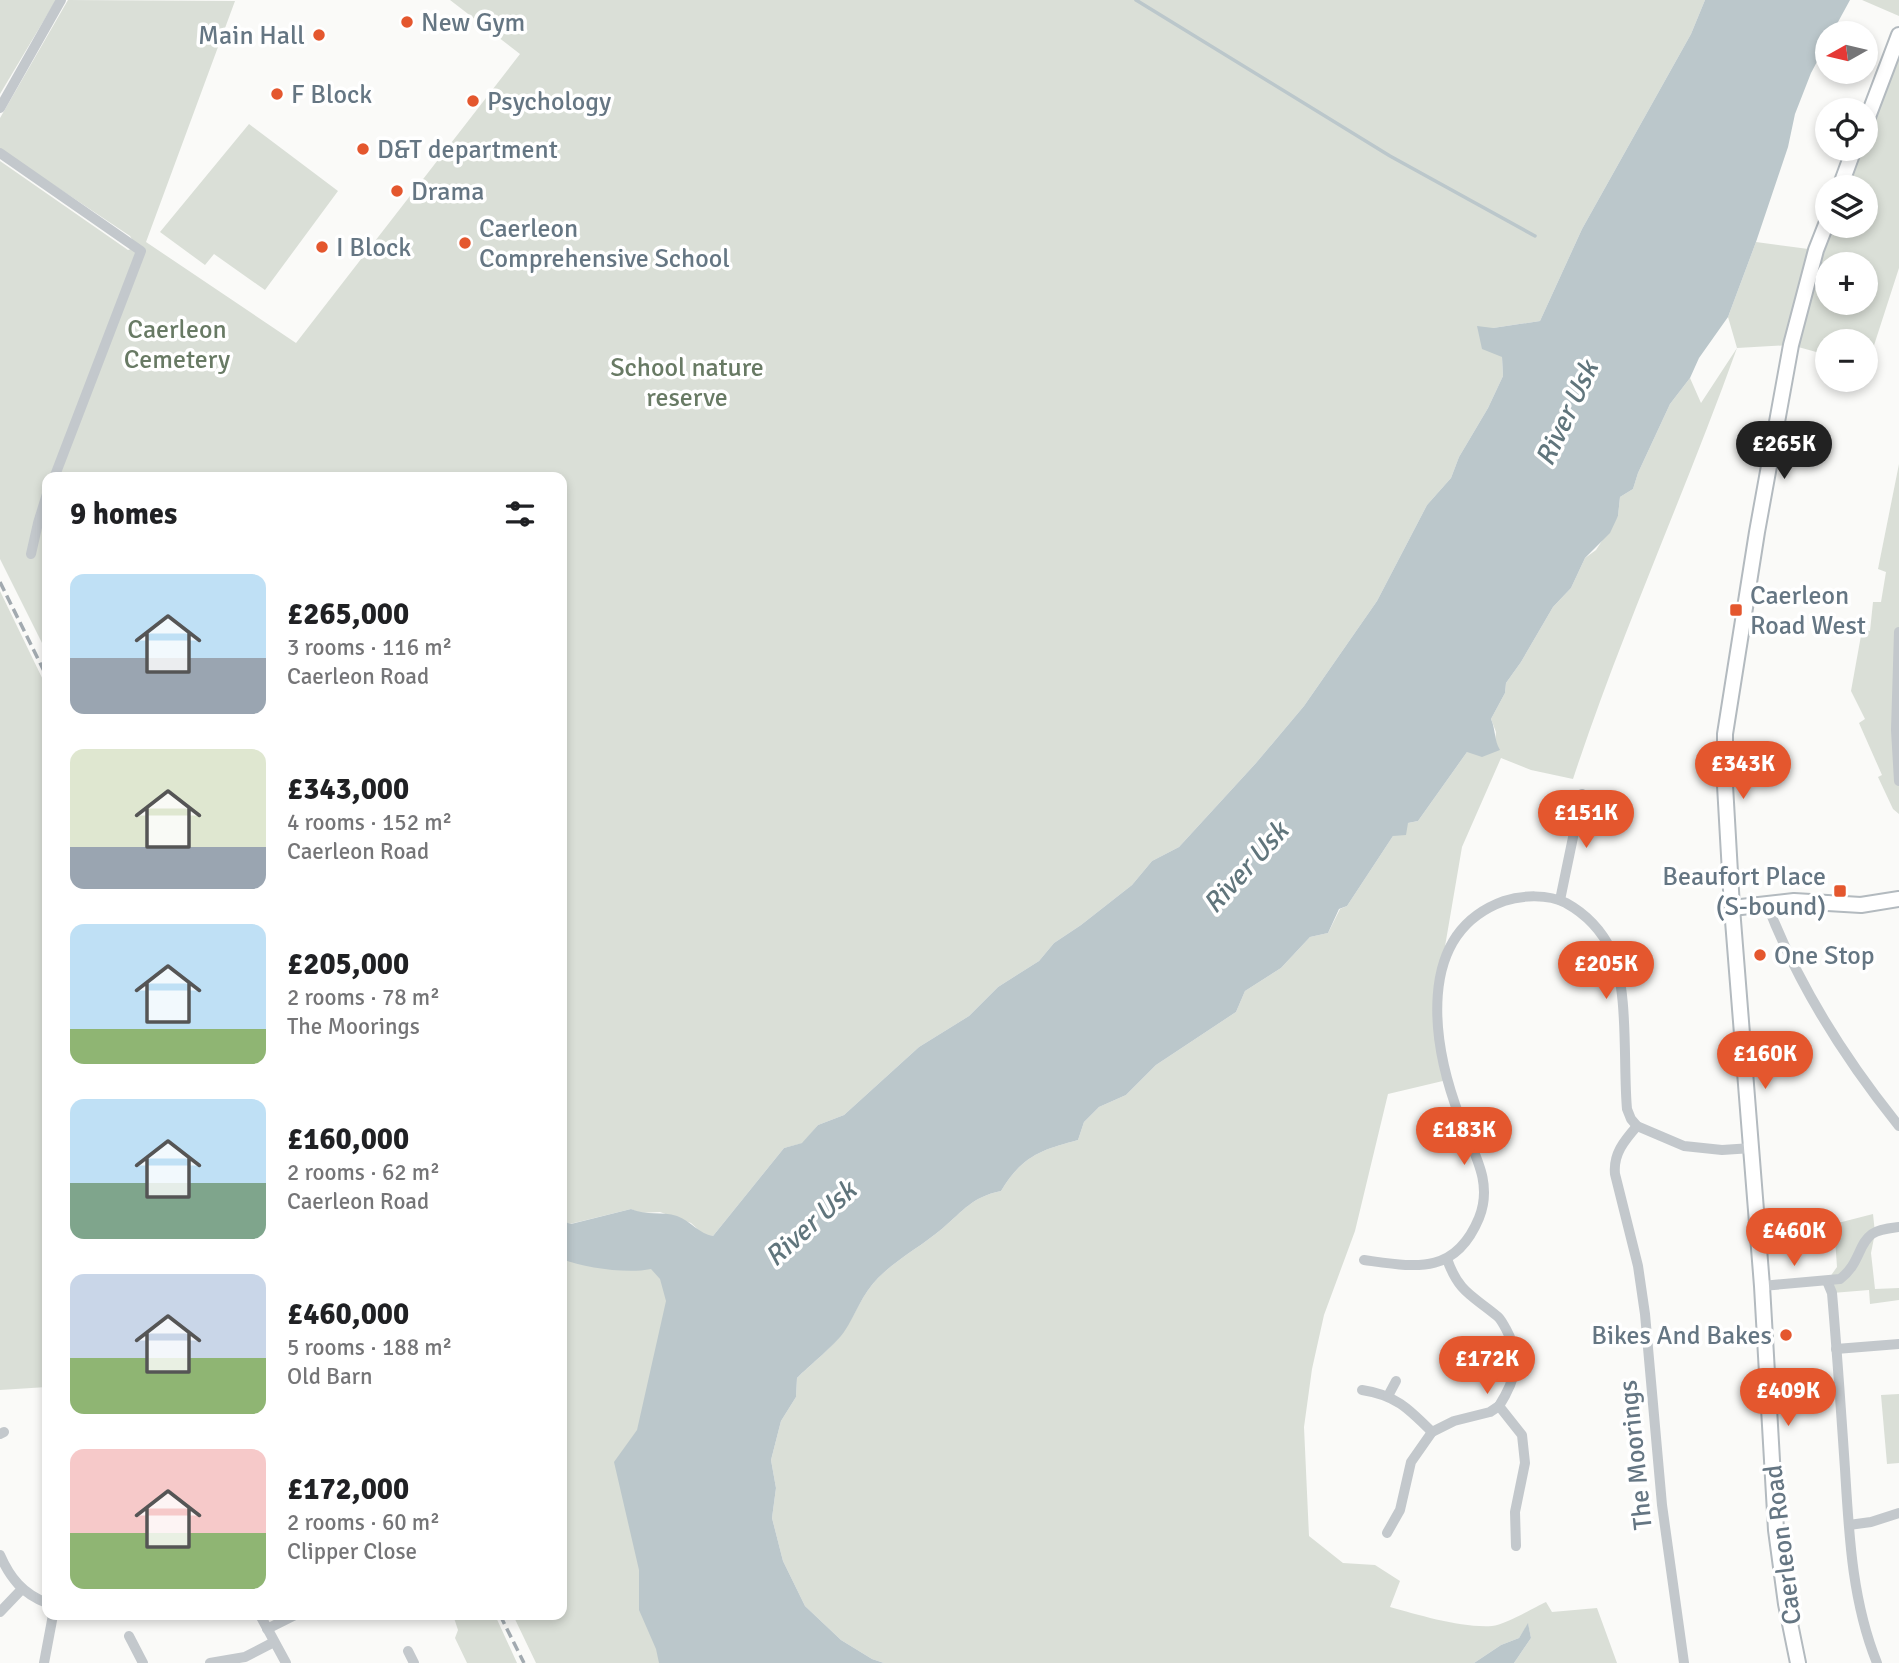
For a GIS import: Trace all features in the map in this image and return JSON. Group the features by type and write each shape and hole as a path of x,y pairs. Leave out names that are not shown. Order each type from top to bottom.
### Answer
{"main road":[{"path":"1875,98 1899,35"},
{"name":"Caerleon Road","path":"1798,1663 1786,1604 1776,1530 1762,1286 1732,908 1725,734 1757,532 1791,345 1821,238"},
{"path":"1732,908 1794,901 1861,905 1899,899"}],"street":[{"path":"0,108 61,0"},
{"path":"0,153 141,251 56,472"},
{"path":"31,554 42,510"},
{"path":"1899,632 1896,730 1899,781"},
{"path":"1560,900 1582,793"},
{"path":"1363,1260 1414,1266 1447,1259 1472,1231 1484,1201 1485,1187 1482,1169 1460,1119 1441,1053 1437,1010 1442,964 1456,935 1480,912 1515,897 1560,900 1589,919 1603,935 1613,954 1622,998 1628,1110 1637,1126 1684,1146 1702,1150 1752,1148"},
{"path":"1767,904 1783,947 1804,987 1864,1082 1899,1126"},
{"name":"The Moorings","path":"1637,1126 1623,1142 1614,1164 1640,1278 1661,1505 1684,1663"},
{"path":"1762,1286 1840,1279 1850,1272 1864,1243 1873,1233 1899,1227"},
{"path":"1387,1533 1400,1510 1411,1462 1432,1432 1454,1421 1490,1412 1499,1406 1512,1386 1515,1369 1514,1345 1499,1317 1471,1298 1452,1274 1447,1259"},
{"path":"1827,1282 1832,1293 1857,1597 1866,1634 1877,1663"},
{"path":"1836,1349 1899,1344"},
{"path":"1388,1396 1395,1381"},
{"path":"1362,1390 1388,1396 1411,1411 1432,1432"},
{"path":"1499,1406 1522,1435 1525,1463 1515,1512 1516,1546"},
{"path":"1849,1525 1871,1522 1899,1513"},
{"path":"0,1555 9,1575 22,1589 42,1600"},
{"path":"0,1612 22,1589"},
{"path":"44,1663 52,1620"},
{"path":"262,1620 286,1663"},
{"path":"267,1629 285,1620"},
{"path":"129,1636 142,1663"},
{"path":"209,1663 245,1657 274,1642"},
{"path":"408,1651 414,1663"}],"green space":[{"path":"0,0 56,0 0,94"},
{"path":"68,0 235,1 146,242 296,343 520,54 450,0 1705,0 1691,34 1582,229 1540,321 1493,328 1502,357 1503,376 1488,408 1459,457 1451,478 1427,505 1377,601 1304,706 1179,847 1152,861 1132,885 1054,943 1039,961 998,987 969,1016 919,1047 844,1115 818,1125 803,1143 784,1148 713,1236 704,1235 691,1223 660,1212 640,1213 631,1209 567,1223 567,472 42,472 42,643 0,559 0,161 128,250 137,247 130,236 0,149 0,118"},
{"path":"1862,0 1899,0 1899,16"},
{"path":"1899,35 1899,268 1878,333 1878,329 1815,329 1815,352 1791,345 1737,348 1728,317 1756,242 1816,250 1822,238 1878,238 1878,175 1844,175 1850,161 1878,161 1878,98 1875,98"},
{"path":"249,124 338,191 265,290 214,254 205,265 160,232"},
{"path":"1737,348 1612,670 1573,779 1531,770 1501,758 1462,847 1437,1010 1447,1080 1388,1094 1355,1231 1324,1315 1312,1369 1304,1427 1309,1536 1343,1563 1375,1565 1400,1581 1390,1607 1440,1620 1480,1626 1504,1623 1546,1602 1552,1612 1597,1608 1617,1663 1514,1663 1531,1638 1528,1624 1519,1638 1501,1645 1474,1663 884,1663 872,1659 841,1640 805,1606 783,1561 772,1518 776,1488 771,1460 781,1421 796,1397 797,1378 839,1337 868,1291 886,1271 969,1205 1001,1191 1025,1162 1043,1151 1078,1140 1084,1122 1099,1107 1126,1095 1156,1065 1236,1012 1245,991 1281,968 1310,937 1328,933 1340,909 1347,906 1393,836 1408,823 1418,821 1467,752 1495,742 1496,732 1491,719 1505,693 1506,683 1553,607 1571,588 1585,558 1596,550 1618,516 1620,497 1633,489 1670,404 1690,378 1701,403"},
{"path":"1899,464 1899,814 1893,809 1878,777 1882,775 1859,723 1865,719 1851,691 1862,630 1870,631 1873,602 1881,602 1886,572 1878,569"},
{"path":"0,591 42,678 42,1387 0,1390"},
{"path":"1873,1214 1875,1233 1871,1253 1875,1289 1899,1288 1899,1300 1870,1304 1869,1290 1832,1293 1827,1281 1837,1267 1834,1224"},
{"path":"567,1239 679,1245 704,1663 536,1663 515,1620 567,1620"},
{"path":"1899,1394 1899,1463 1887,1464 1881,1395"},
{"path":"455,1620 497,1620 517,1663 467,1663 455,1638 458,1630"}],"water":[{"name":"River Usk","path":"1705,0 1850,0 1839,21 1815,21 1815,66 1795,114 1788,147 1728,317 1699,358 1690,378 1670,404 1633,489 1620,497 1618,516 1610,533 1585,558 1571,588 1553,607 1506,683 1505,693 1491,719 1500,750 1482,757 1467,752 1418,821 1408,823 1406,835 1393,836 1347,906 1339,909 1328,933 1310,937 1281,968 1245,991 1236,1012 1156,1065 1126,1095 1099,1107 1084,1122 1078,1140 1043,1151 1025,1162 1001,1191 969,1205 886,1271 868,1291 840,1337 797,1378 796,1397 781,1421 771,1460 776,1488 772,1518 783,1561 805,1606 841,1640 872,1659 884,1663 659,1663 656,1649 639,1610 639,1570 614,1462 637,1430 666,1301 660,1279 651,1269 606,1269 567,1260 567,1223 571,1224 631,1209 677,1216 703,1233 713,1236 784,1148 802,1143 818,1125 844,1115 919,1047 969,1016 998,987 1039,961 1054,943 1132,885 1152,861 1179,847 1304,706 1377,601 1427,505 1451,478 1459,457 1503,376 1502,357 1482,349 1477,326 1493,328 1540,321 1582,229 1691,34"},
{"path":"1528,1623 1531,1638 1514,1663 1474,1663 1501,1645 1519,1638"}],"waterway":[{"path":"1136,0 1390,156 1535,236"}],"railway":[{"path":"0,582 42,667"},
{"path":"502,1620 524,1663"}],"place":[{"name":"New Gym","path":"407,22"},
{"name":"Main Hall","path":"319,35"},
{"name":"F Block","path":"277,94"},
{"name":"Psychology","path":"473,101"},
{"name":"D&T department","path":"363,149"},
{"name":"Drama","path":"397,191"},
{"name":"Caerleon Comprehensive School","path":"465,243"},
{"name":"I Block","path":"322,247"},
{"name":"Caerleon Road West","path":"1736,610"},
{"name":"Beaufort Place (S-bound)","path":"1840,891"},
{"name":"One Stop","path":"1760,955"},
{"name":"Bikes And Bakes","path":"1786,1335"}],"park label":[{"name":"Caerleon Cemetery","path":"177,344"},
{"name":"School nature reserve","path":"687,382"}]}
